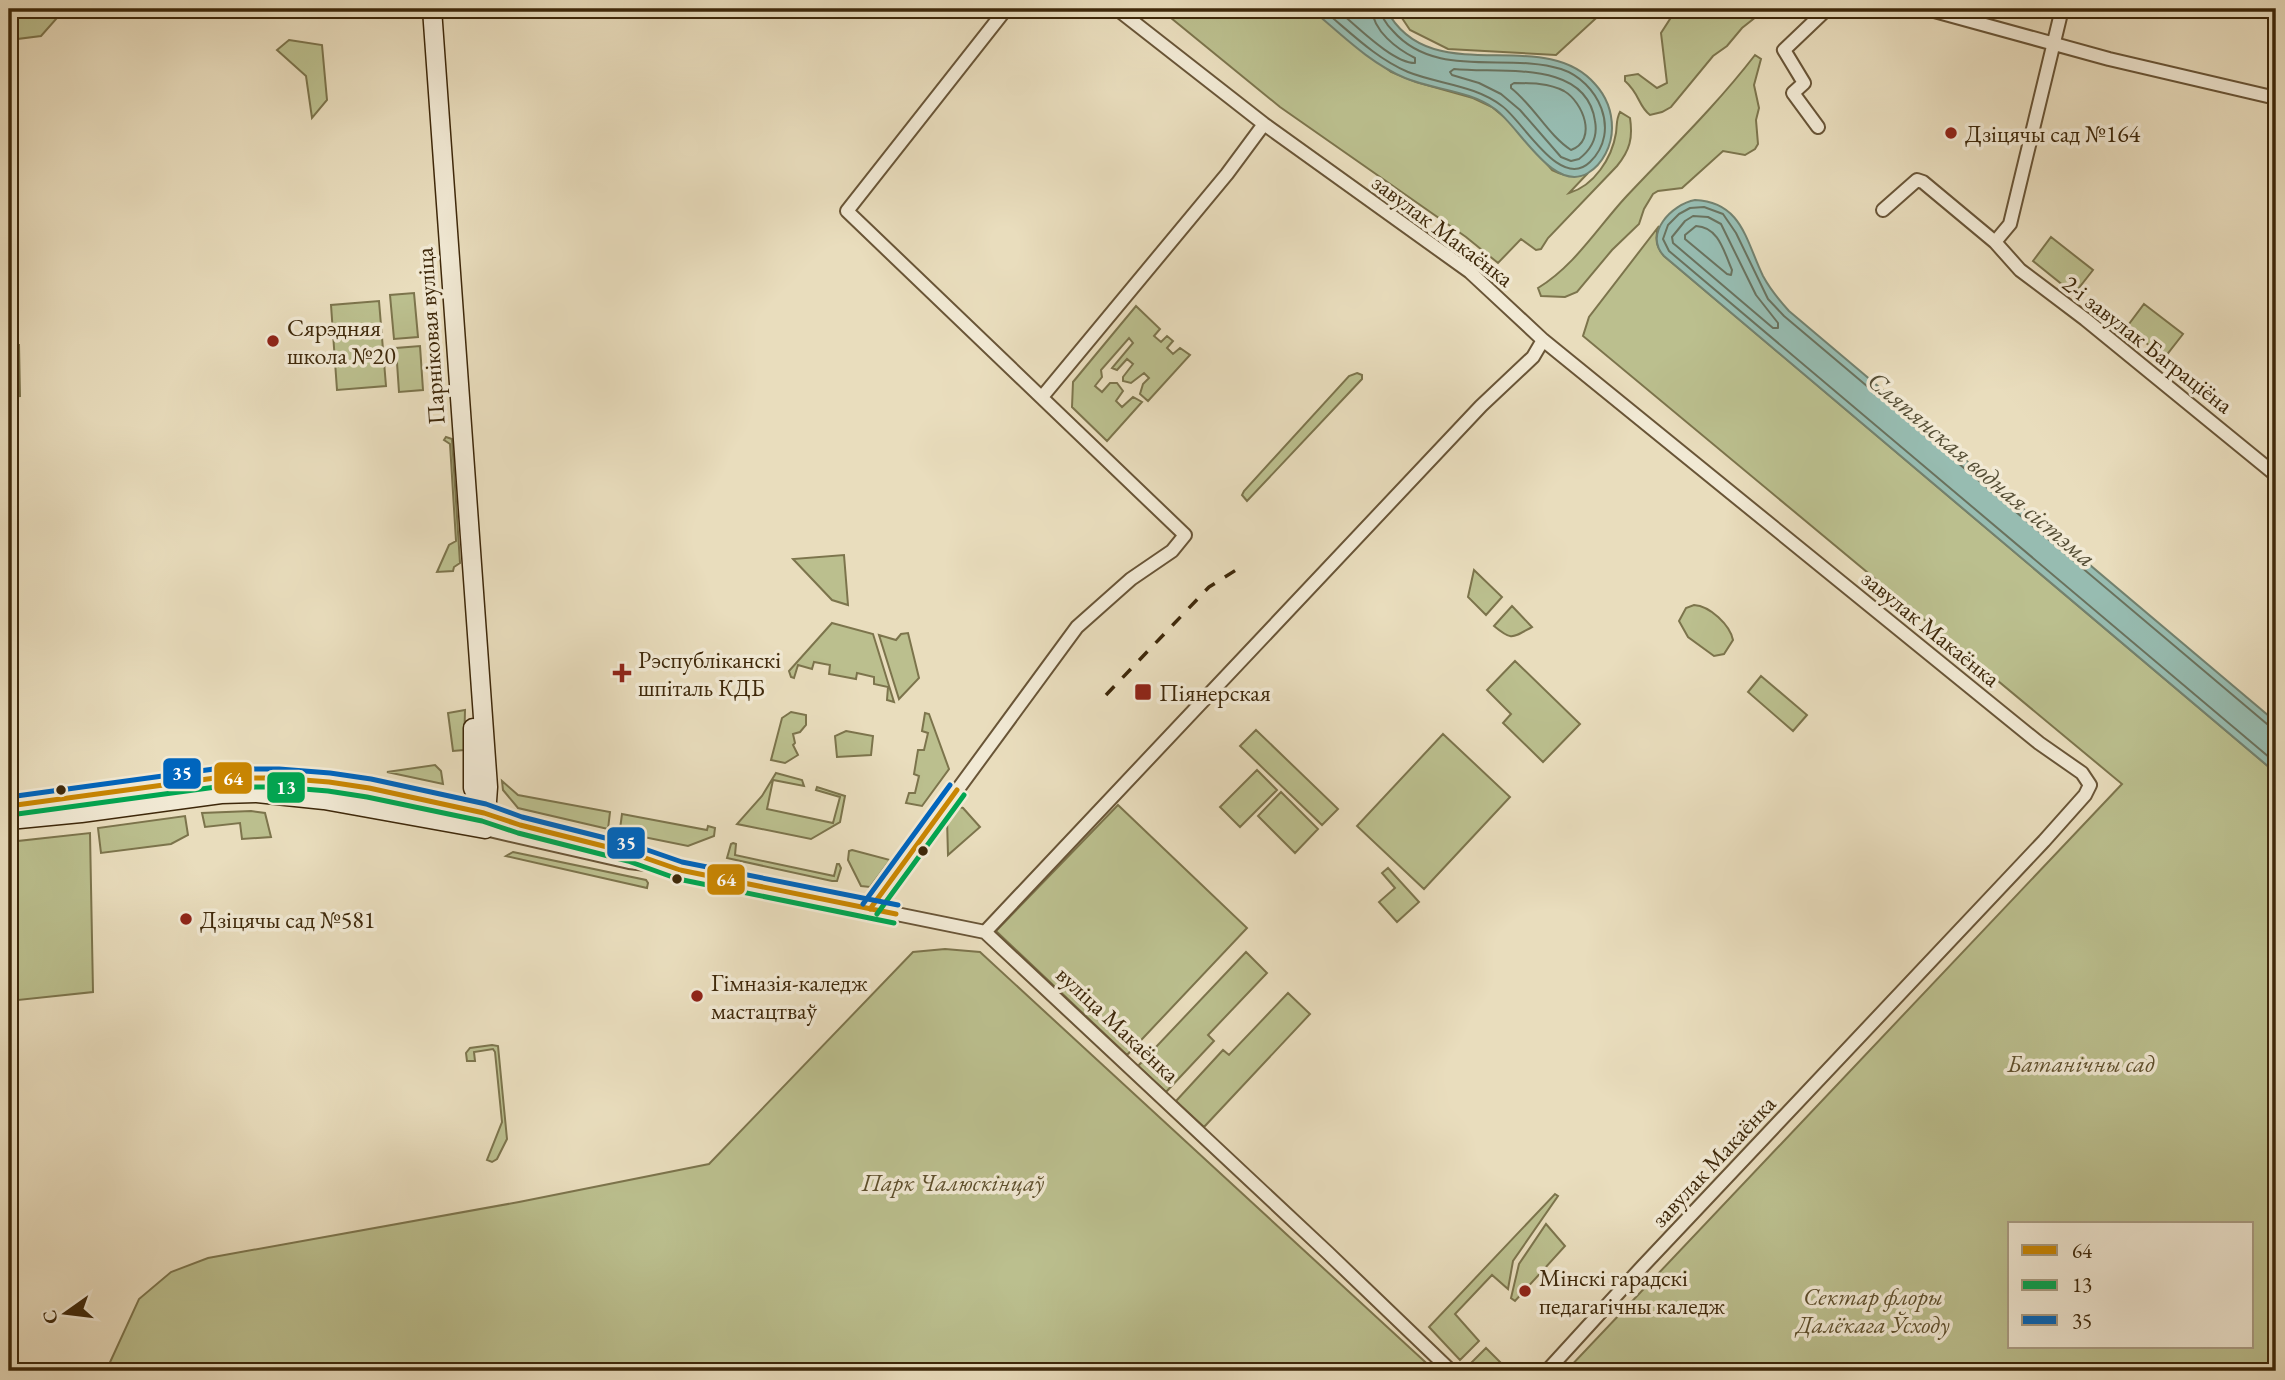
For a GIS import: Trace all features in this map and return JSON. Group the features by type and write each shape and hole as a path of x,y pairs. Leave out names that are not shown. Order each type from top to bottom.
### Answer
{"street":[{"name":"Парніковая вуліца","path":"432,9 488,787 485,821"},
{"path":"870,909 1077,627 1131,579 1172,551 1185,535 847,211 1006,9"},
{"name":"завулак Макаёнка","path":"1117,9 1264,124 1470,272 1543,340 1998,710 2082,774 2090,785 2085,795 2044,841 1651,1257 1547,1371"},
{"path":"1818,127 1793,93 1804,83 1784,50 1827,9"},
{"path":"1927,9 2053,44 2276,98"},
{"path":"1995,242 2010,224 2062,9"},
{"path":"1042,397 1227,174 1264,124"},
{"name":"2-і завулак Баграціёна","path":"1883,210 1911,183 1923,181 1995,242 2020,270 2085,319 2276,475"},
{"path":"9,820 81,813 246,777 311,780 369,788 485,821 520,825 584,840 716,878 985,932 1463,426 1532,358 1543,340"},
{"path":"9,806 190,790"},
{"name":"вуліца Макаёнка","path":"985,932 1451,1371"}],"green space":[{"path":"9,9 56,9 57,18 41,36 9,40"},
{"path":"1160,9 1311,9 1391,72 1473,98 1492,107 1509,121 1552,170 1570,176 1588,173 1569,193 1594,178 1606,161 1614,142 1620,112 1630,118 1630,144 1617,166 1548,238 1541,249 1536,250 1521,239 1498,263 1466,237 1280,107"},
{"path":"1396,9 1606,9 1556,55 1448,49 1410,30"},
{"path":"1680,9 1766,9 1713,56 1671,107 1650,115 1625,81 1625,76 1638,74 1657,88 1667,83 1661,33"},
{"path":"289,40 322,45 327,100 312,118 306,76 277,50"},
{"path":"1755,55 1761,59 1754,85 1759,108 1756,120 1758,144 1755,149 1745,155 1723,151 1682,188 1653,194 1639,224 1612,250 1577,292 1565,297 1541,296 1538,288 1574,258 1624,199 1724,93"},
{"name":"Батанічны сад","path":"1659,226 1657,242 1664,256 2276,773 2276,1371 1566,1371 2122,784 1583,336 1589,317"},
{"path":"2051,237 2093,270 2074,294 2033,261"},
{"path":"414,293 418,337 394,339 390,295"},
{"path":"379,301 386,386 337,390 331,305"},
{"path":"2144,304 2183,334 2165,357 2126,328"},
{"path":"1136,306 1160,329 1154,336 1161,342 1167,336 1173,341 1167,348 1173,354 1180,348 1190,355 1148,401 1140,394 1143,384 1149,378 1144,373 1131,383 1123,381 1133,364 1127,359 1117,370 1112,368 1133,343 1129,338 1101,370 1102,377 1095,386 1102,392 1110,383 1117,383 1123,391 1116,401 1122,407 1133,397 1142,402 1107,441 1072,407 1073,382"},
{"path":"9,345 19,345 20,396 9,397"},
{"path":"420,346 423,390 399,392 396,348"},
{"path":"1357,373 1362,375 1362,379 1247,501 1242,495 1244,491 1349,376"},
{"path":"446,437 452,439 460,563 453,571 437,572 449,545 456,541 450,444 444,440"},
{"path":"844,555 848,605 832,600 793,559"},
{"path":"1474,570 1502,597 1486,615 1468,597"},
{"path":"1694,605 1713,613 1728,628 1733,640 1724,654 1714,656 1688,637 1679,621 1686,608"},
{"path":"1512,606 1532,627 1520,634 1509,636 1494,626"},
{"path":"832,623 873,634 894,702 887,700 888,687 874,684 874,677 857,673 856,679 829,674 830,665 814,662 812,669 798,665 794,678 791,677 789,671"},
{"path":"908,633 919,678 899,699 879,635 896,640 901,634"},
{"path":"1515,661 1580,724 1543,762 1503,723 1511,714 1487,690"},
{"path":"1761,676 1807,715 1793,731 1748,692"},
{"path":"465,710 464,750 453,751 448,713"},
{"path":"791,712 806,715 806,725 800,732 793,734 793,745 798,755 785,763 771,760 782,718"},
{"path":"925,713 929,714 949,769 922,806 906,803 909,793 915,793 919,776 914,774 918,750 924,750 928,733 922,731"},
{"path":"1256,730 1338,809 1322,825 1240,746"},
{"path":"846,731 873,736 871,755 837,757 835,736"},
{"path":"1443,734 1510,797 1424,889 1357,826"},
{"path":"435,765 441,771 443,784 387,772"},
{"path":"1257,770 1277,790 1240,827 1220,807"},
{"path":"776,773 802,780 804,786 773,780 767,809 833,823 840,797 816,790 817,787 845,796 840,822 811,839 737,824 762,796"},
{"path":"502,781 518,795 610,812 608,829 518,808 503,790"},
{"path":"1281,792 1318,829 1295,853 1258,816"},
{"path":"1118,805 1247,928 1127,1055 996,931"},
{"path":"955,806 963,808 980,827 948,855 947,819"},
{"path":"202,813 265,813 271,837 242,839 240,823 205,827"},
{"path":"622,814 707,830 708,826 715,828 714,836 688,846 624,833 620,829"},
{"path":"185,816 188,835 171,844 101,853 98,828"},
{"path":"90,833 93,992 9,1001 9,842"},
{"path":"733,843 736,844 735,855 834,876 837,864 841,868 837,881 832,881 727,858"},
{"path":"849,851 890,860 870,887 861,886 848,860"},
{"path":"513,852 646,880 647,888 506,856"},
{"path":"1388,868 1419,902 1397,922 1379,902 1395,888 1382,873"},
{"name":"Парк Чалюскінцаў","path":"945,949 980,952 1435,1371 106,1371 139,1299 171,1272 208,1258 519,1202 709,1164 913,952"},
{"path":"1246,952 1267,973 1208,1035 1214,1041 1166,1092 1138,1066"},
{"path":"1288,993 1310,1014 1204,1127 1176,1101 1223,1050 1229,1055"},
{"path":"498,1046 507,1139 497,1159 492,1162 487,1160 502,1122 495,1052 493,1049 474,1052 475,1061 467,1061 466,1053 470,1048"},
{"path":"1555,1194 1558,1196 1513,1261 1508,1289 1492,1275 1455,1314 1479,1341 1460,1360 1429,1327"},
{"path":"1546,1224 1565,1246 1515,1301 1511,1298 1519,1264"},
{"path":"1486,1348 1509,1371 1471,1371 1467,1367"}],"water":[{"path":"1311,9 1386,9 1405,34 1430,48 1457,54 1546,58 1573,67 1595,84 1608,104 1612,128 1606,154 1588,173 1575,177 1562,174 1537,155 1495,109 1463,94 1416,82 1392,72 1355,47"},
{"path":"1695,200 1711,202 1733,216 1766,281 1789,311 2276,722 2276,773 1664,256 1658,247 1657,239 1663,221 1678,207"}],"railway":[{"path":"1106,695 1209,587 1244,565"}],"transit line":[{"name":"35","path":"9,797 214,769 279,769 330,773 371,779 486,804 522,817 633,845 682,862 898,905"},
{"name":"64","path":"9,806 215,778 279,778 329,782 484,813 520,825 631,853 680,870 896,914"},
{"name":"35","path":"863,904 950,785"},
{"name":"13","path":"10,815 216,787 279,787 328,791 482,821 628,861 678,879 894,923"},
{"name":"64","path":"870,909 957,790"},
{"name":"13","path":"877,914 964,795"}],"place":[{"name":"Дзіцячы сад №164","path":"1951,133"},
{"name":"Сярэдняя школа №20","path":"273,341"},
{"name":"Рэспубліканскі шпіталь КДБ","path":"622,673"},
{"name":"Піянерская","path":"1143,692"},
{"name":"Дзіцячы сад №581","path":"186,919"},
{"name":"Гімназія-каледж мастацтваў","path":"697,996"},
{"name":"Мінскі гарадскі педагагічны каледж","path":"1525,1291"}],"water label":[{"name":"Сляпянская водная сістэма","path":"1982,469"}],"park label":[{"name":"Сектар флоры Далёкага Ўсходу","path":"1873,1310"}]}
